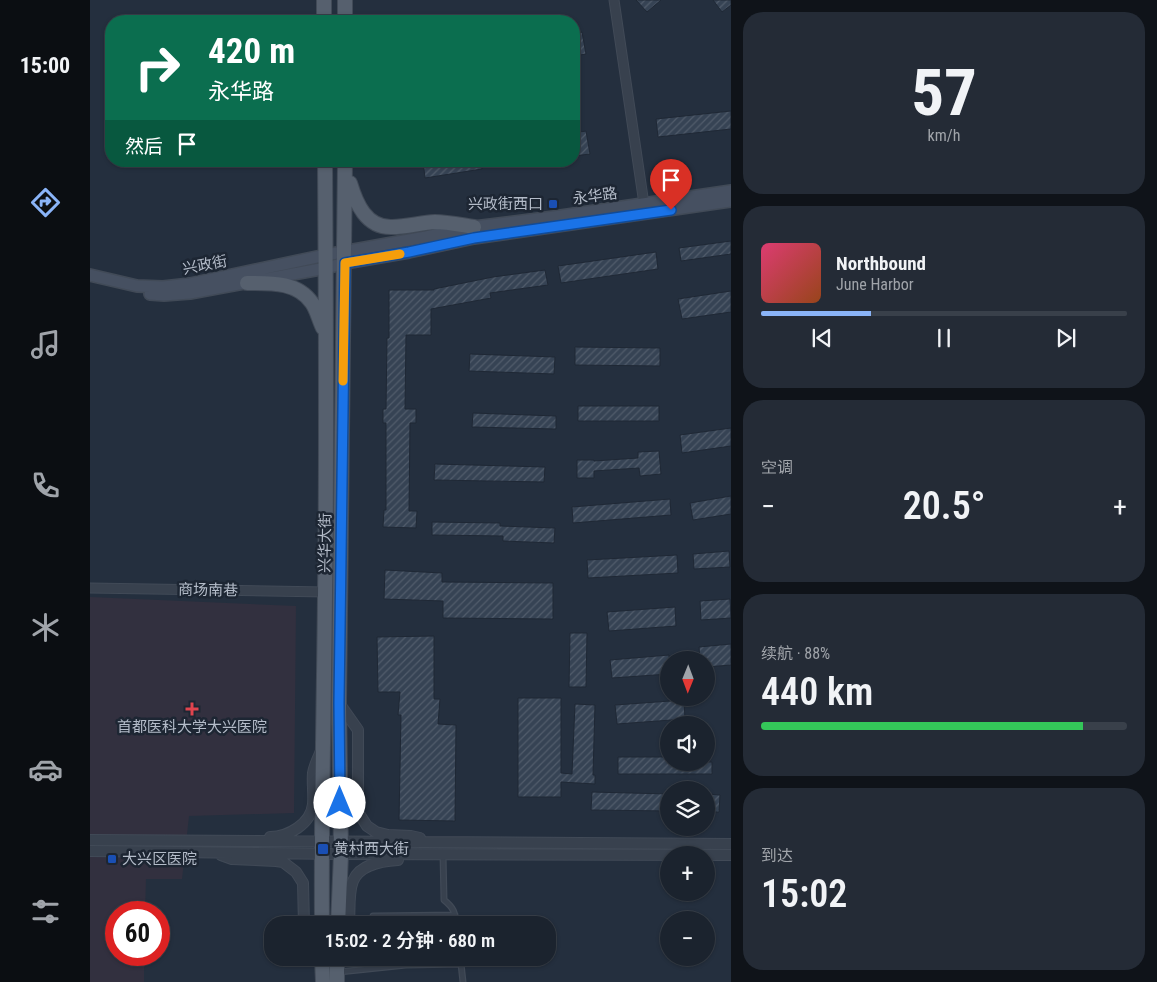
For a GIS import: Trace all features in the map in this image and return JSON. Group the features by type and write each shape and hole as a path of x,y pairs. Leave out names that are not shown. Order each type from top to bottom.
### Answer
{"main road":[{"path":"324,0 324,15"},
{"path":"344,0 344,15"},
{"name":"兴华大街","path":"322,916 321,848 326,592 325,167"},
{"name":"兴华大街","path":"338,916 341,848 339,703 346,167"},
{"path":"347,167 355,200 369,220 378,225 390,228 436,222 474,227"},
{"name":"永华路","path":"345,257 474,227 731,191"},
{"name":"永华路","path":"345,257 409,252 474,238 731,201"},
{"path":"326,261 345,257"},
{"name":"兴政街","path":"90,275 137,286 163,287 326,261"},
{"name":"兴政街","path":"90,281 135,292 164,295 190,293 246,283 326,261"},
{"path":"246,283 272,283 290,286 303,293 311,302 326,336"}],"street":[{"path":"614,0 644,204"},
{"name":"商场南巷","path":"90,588 326,592"},
{"path":"339,703 358,730 358,812 366,826 376,832 388,835 411,836 435,843"},
{"path":"236,842 252,836 276,837 298,828 306,820 313,805 313,771 324,743"},
{"path":"90,840 236,842 321,848"},
{"path":"90,851 211,852 435,843 731,844"},
{"path":"341,848 427,854 731,855"},
{"path":"211,852 232,859 283,862 296,872 303,883 304,916"},
{"path":"350,916 351,890 357,874 372,864 427,854"}],"lane":[{"path":"373,916 455,915 452,907 444,900 443,854"},
{"path":"337,977 400,966"},
{"path":"460,966 462,982"}],"shaded area":[{"name":"首都医科大学大兴医院","path":"90,597 296,606 294,813 189,816 182,879 146,879 145,901 105,901 105,966 144,966 144,982 90,982"}],"building":[{"path":"636,0 661,0 647,12"},
{"path":"713,0 731,0 731,5 722,12"},
{"path":"580,32 582,32 586,54 580,55"},
{"path":"731,111 731,129 658,137 656,119"},
{"path":"586,131 590,154 580,155 580,132"},
{"path":"424,167 482,167 482,169 425,178"},
{"path":"731,241 731,254 681,261 679,248"},
{"path":"656,252 658,269 561,283 558,266"},
{"path":"545,270 548,285 490,293 491,298 431,309 431,335 406,335 405,409 416,409 416,423 410,423 409,511 417,511 416,528 383,527 384,510 386,510 386,423 383,423 383,409 386,409 389,290 434,290 493,277"},
{"path":"731,291 731,312 682,319 678,299"},
{"path":"575,347 660,348 660,366 575,365"},
{"path":"470,354 555,357 554,374 469,371"},
{"path":"578,406 659,406 659,421 578,421"},
{"path":"473,413 556,416 556,429 472,427"},
{"path":"731,428 731,446 682,453 680,435"},
{"path":"659,451 661,474 640,476 639,468 594,471 594,478 577,478 577,460 594,461 638,458 638,452"},
{"path":"435,464 545,467 544,482 434,480"},
{"path":"731,496 731,514 693,520 690,503"},
{"path":"670,499 671,515 573,523 572,507"},
{"path":"432,522 500,523 500,526 555,528 554,543 503,541 503,536 432,535"},
{"path":"729,551 730,567 694,569 693,554"},
{"path":"677,555 678,573 588,578 587,560"},
{"path":"385,570 442,573 442,582 553,583 553,619 443,618 443,601 384,599"},
{"path":"730,599 731,618 701,620 700,601"},
{"path":"675,607 676,626 609,631 607,612"},
{"path":"570,633 587,633 586,687 569,687"},
{"path":"434,636 434,699 440,699 438,724 456,725 455,821 399,820 401,715 398,715 400,692 378,692 377,637"},
{"path":"731,644 731,665 715,666 715,651 699,651 699,647"},
{"path":"660,656 660,675 612,678 610,660"},
{"path":"518,698 561,698 561,773 572,774 575,704 595,705 593,775 595,775 595,784 561,782 561,797 518,797"},
{"path":"660,702 660,706 684,706 685,716 660,716 660,721 617,724 615,705"},
{"path":"618,757 660,757 660,771 712,771 712,774 618,774"},
{"path":"592,792 660,794 660,811 591,810"},
{"path":"715,795 720,795 719,812 715,812"}],"slow traffic":[{"path":"343,381 345,263 400,254"}],"place":[{"name":"兴政街西口","path":"553,204"},
{"name":"首都医科大学大兴医院","path":"192,709"},
{"name":"黄村西大街","path":"323,849"},
{"name":"大兴区医院","path":"112,859"}],"route":[{"path":"340,803 339,703 345,263 474,238 671,210"}]}
